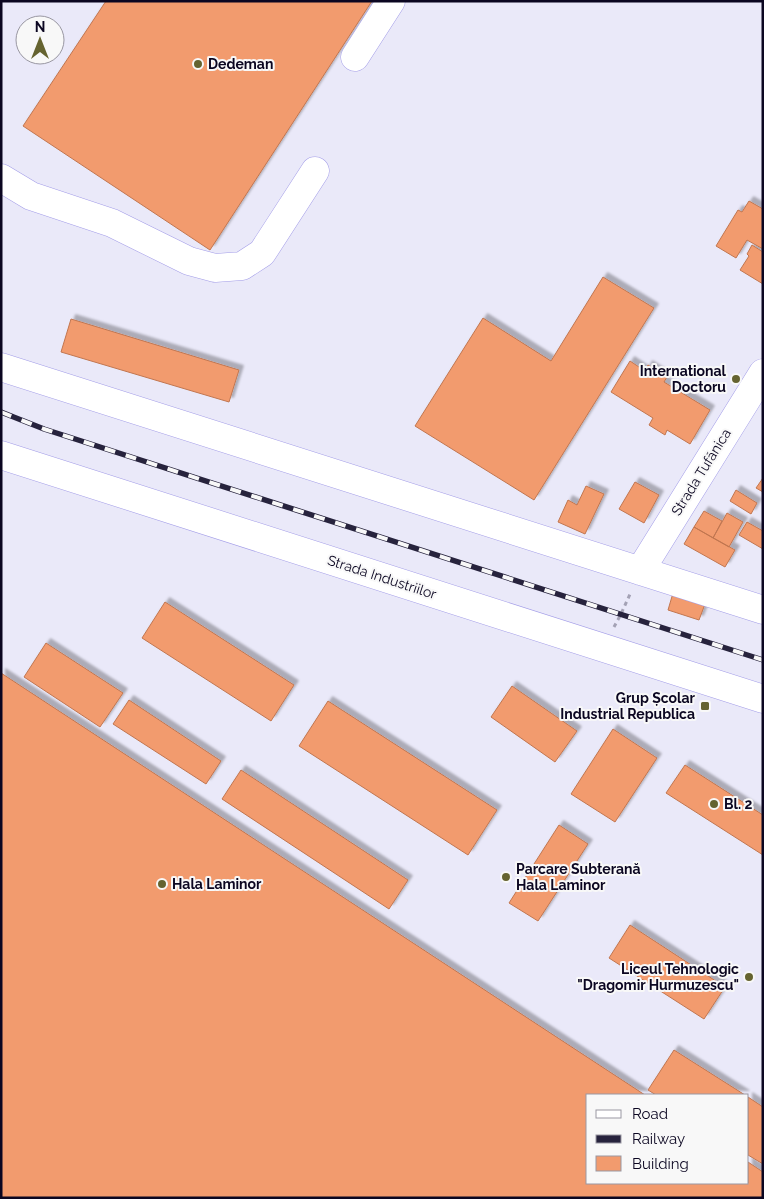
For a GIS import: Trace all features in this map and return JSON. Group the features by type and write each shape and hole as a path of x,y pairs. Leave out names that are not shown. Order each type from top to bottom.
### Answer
{"street":[{"path":"355,57 391,1"},
{"path":"1,178 31,196 112,223 189,261 215,268 242,266 262,253 315,171"},
{"path":"1,367 763,610"},
{"name":"Strada Tufănica","path":"640,570 763,373"},
{"name":"Strada Industriilor","path":"1,455 763,698"}],"path":[{"path":"602,648 621,614 640,570"}],"building":[{"name":"Dedeman","path":"106,1 372,1 210,250 23,126"},
{"path":"749,201 763,209 763,249 747,240 736,258 716,246 738,210 742,212"},
{"path":"752,245 763,252 763,284 740,270 749,256 747,254"},
{"path":"603,277 654,308 534,500 415,426 483,318 551,361"},
{"path":"71,319 239,370 229,402 61,352"},
{"path":"630,361 645,371 648,365 667,377 664,382 710,410 690,444 667,430 665,435 649,425 653,418 611,392"},
{"path":"763,478 763,492 756,488"},
{"path":"635,482 659,495 644,523 619,509"},
{"path":"586,486 604,494 585,534 558,522 568,500 577,505"},
{"path":"736,490 757,503 751,514 730,501"},
{"path":"704,511 722,521 713,538 694,527"},
{"path":"727,513 743,522 729,547 713,538"},
{"path":"747,522 763,531 763,549 739,535"},
{"path":"694,527 735,550 725,567 684,544"},
{"path":"673,593 705,604 699,620 668,610"},
{"path":"165,602 294,685 271,721 142,638"},
{"path":"46,643 123,693 100,727 24,677"},
{"name":"Hala Laminor","path":"1,673 643,1094 586,1094 586,1184 749,1184 749,1163 763,1172 763,1198 1,1198"},
{"path":"512,686 577,731 555,762 491,717"},
{"path":"129,700 221,761 206,784 113,724"},
{"path":"328,701 497,810 468,855 299,746"},
{"path":"613,729 657,758 615,822 571,794"},
{"name":"Bl. 2","path":"685,765 763,815 763,855 666,793"},
{"path":"241,770 408,880 389,909 222,799"},
{"path":"559,825 588,844 538,921 509,903"},
{"path":"630,925 725,987 704,1019 609,958"},
{"path":"674,1050 743,1094 654,1094 648,1090"},
{"path":"749,1098 763,1107 763,1164 749,1156"}],"railway":[{"path":"1,412 44,429 763,660"}],"place":[{"name":"Dedeman","path":"198,64"},
{"name":"International Doctoru","path":"736,379"},
{"name":"Grup Școlar Industrial Republica","path":"705,706"},
{"name":"Bl. 2","path":"714,804"},
{"name":"Parcare Subterană Hala Laminor","path":"506,877"},
{"name":"Hala Laminor","path":"162,884"},
{"name":"Liceul Tehnologic \"Dragomir Hurmuzescu\"","path":"749,977"}]}
